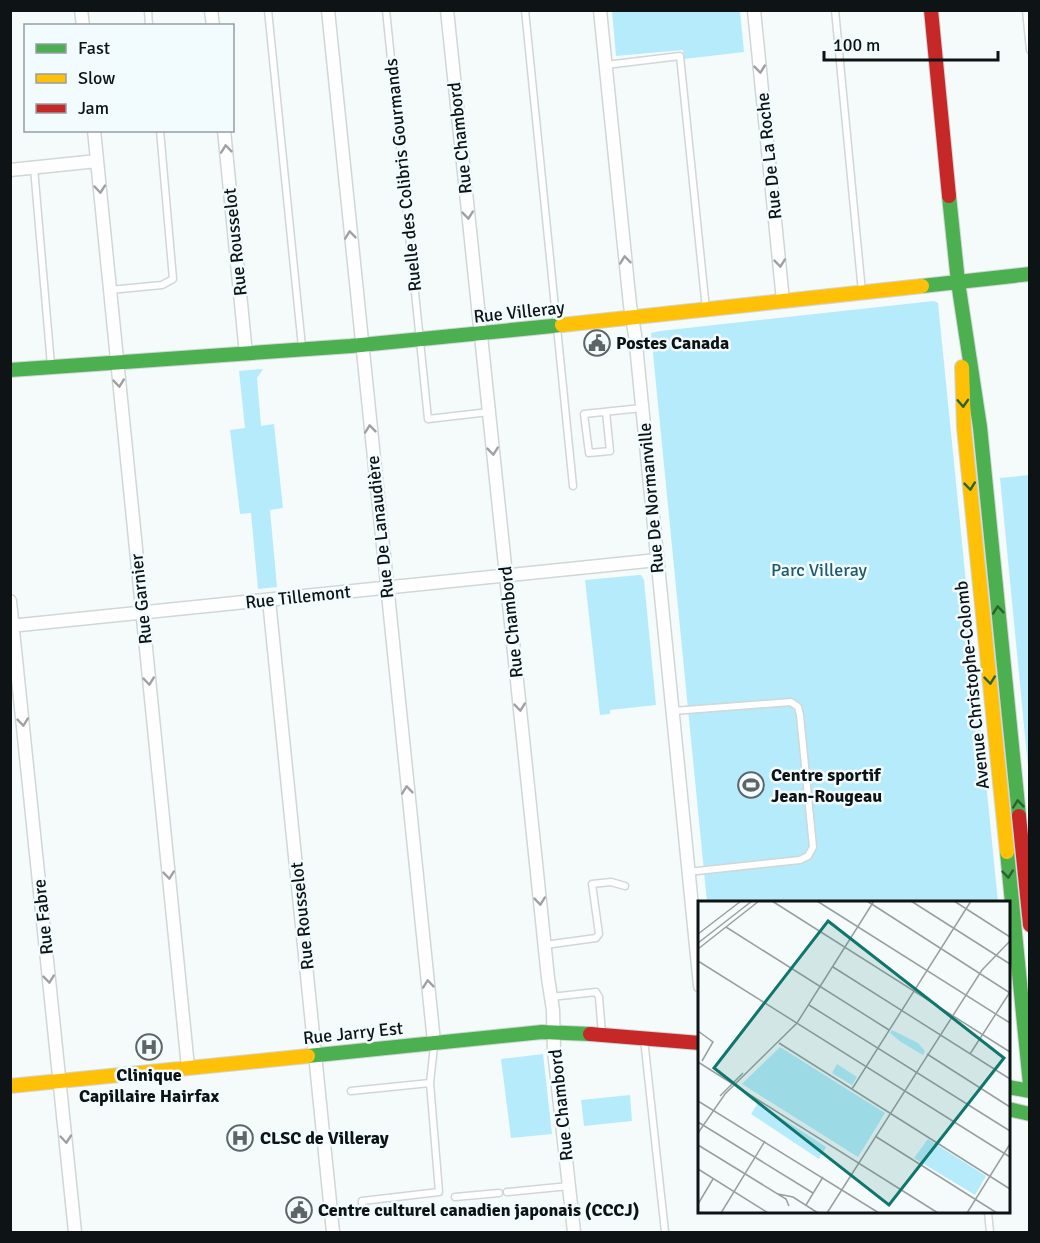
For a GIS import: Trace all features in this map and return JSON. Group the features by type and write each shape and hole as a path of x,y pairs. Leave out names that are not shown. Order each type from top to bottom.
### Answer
{"main road":[{"name":"Avenue Christophe-Colomb","path":"931,10 958,282 980,427 1029,925"},
{"name":"Rue Villeray","path":"10,369 302,350 480,334 1029,274"},
{"name":"Avenue Christophe-Colomb","path":"958,282 964,428 1029,1084"},
{"name":"Rue Jarry Est","path":"10,1086 434,1042 555,1032 698,1043"},
{"path":"1010,1087 1029,1091"},
{"path":"1010,1109 1029,1114"}],"street":[{"name":"Rue De Lanaudière","path":"328,10 434,1042"},
{"name":"Rue Chambord","path":"447,10 555,1032 554,1051 574,1233"},
{"name":"Rue De Normanville","path":"600,10 698,976"},
{"name":"Rue De La Roche","path":"754,10 783,302"},
{"name":"Rue Garnier","path":"94,132 188,1067"},
{"name":"Rue Rousselot","path":"224,132 246,354"},
{"path":"10,170 97,161"},
{"name":"Rue Tillemont","path":"12,626 657,560"},
{"name":"Rue Rousselot","path":"270,600 333,1233"},
{"name":"Rue Fabre","path":"10,602 75,1233"}],"lane":[{"path":"268,10 302,350"},
{"name":"Ruelle des Colibris Gourmands","path":"386,10 428,419 489,412"},
{"path":"525,10 573,486"},
{"path":"835,10 862,292"},
{"path":"1026,10 1029,50"},
{"path":"605,65 680,56 706,310"},
{"path":"109,290 162,285 173,279 160,132"},
{"path":"34,168 51,366"},
{"path":"606,412 610,451 589,453 584,414 642,408"},
{"path":"672,711 791,702 800,712 807,772 813,844 812,852 808,856 795,861 688,872"},
{"path":"544,945 596,938 598,934 592,884 611,882 625,886"},
{"path":"551,997 596,992 602,1035"},
{"path":"644,1038 665,1233"},
{"path":"332,1215 362,1212 362,1201 439,1192 430,1083 434,1042"},
{"path":"351,1091 430,1083"},
{"path":"507,1192 569,1186"},
{"path":"455,1197 499,1193"},
{"path":"988,1213 990,1233"}],"green space":[{"path":"612,11 740,11 744,52 684,59 683,50 616,56"},
{"name":"Parc Villeray","path":"934,301 938,303 998,901 707,901 651,333"},
{"path":"263,369 257,378 261,426 274,424 283,508 270,510 277,587 258,589 251,513 240,514 230,430 245,428 239,371"},
{"path":"1030,475 1029,777 1000,478"},
{"path":"641,575 644,580 656,705 610,710 610,714 600,715 585,580"},
{"path":"543,1054 552,1134 511,1138 501,1059"},
{"path":"630,1095 632,1121 584,1126 581,1100"}],"traffic: fast":[{"path":"949,196 958,282 980,427 1019,816"},
{"path":"922,286 1030,274"},
{"path":"10,370 351,346 562,325"},
{"path":"1007,852 1030,1084"},
{"path":"308,1056 542,1032 590,1034"},
{"path":"1010,1087 1030,1091"},
{"path":"1010,1109 1030,1114"}],"traffic: slow":[{"path":"562,325 922,286"},
{"path":"962,367 964,428 1007,852"},
{"path":"10,1086 308,1056"}],"traffic: jam":[{"path":"931,10 949,196"},
{"path":"1019,816 1030,925"},
{"path":"590,1034 698,1043"}],"place":[{"name":"Postes Canada","path":"597,343"},
{"name":"Centre sportif Jean-Rougeau","path":"751,785"},
{"name":"Clinique Capillaire Hairfax","path":"149,1047"},
{"name":"CLSC de Villeray","path":"240,1138"},
{"name":"Centre culturel canadien japonais (CCCJ)","path":"299,1210"}]}
